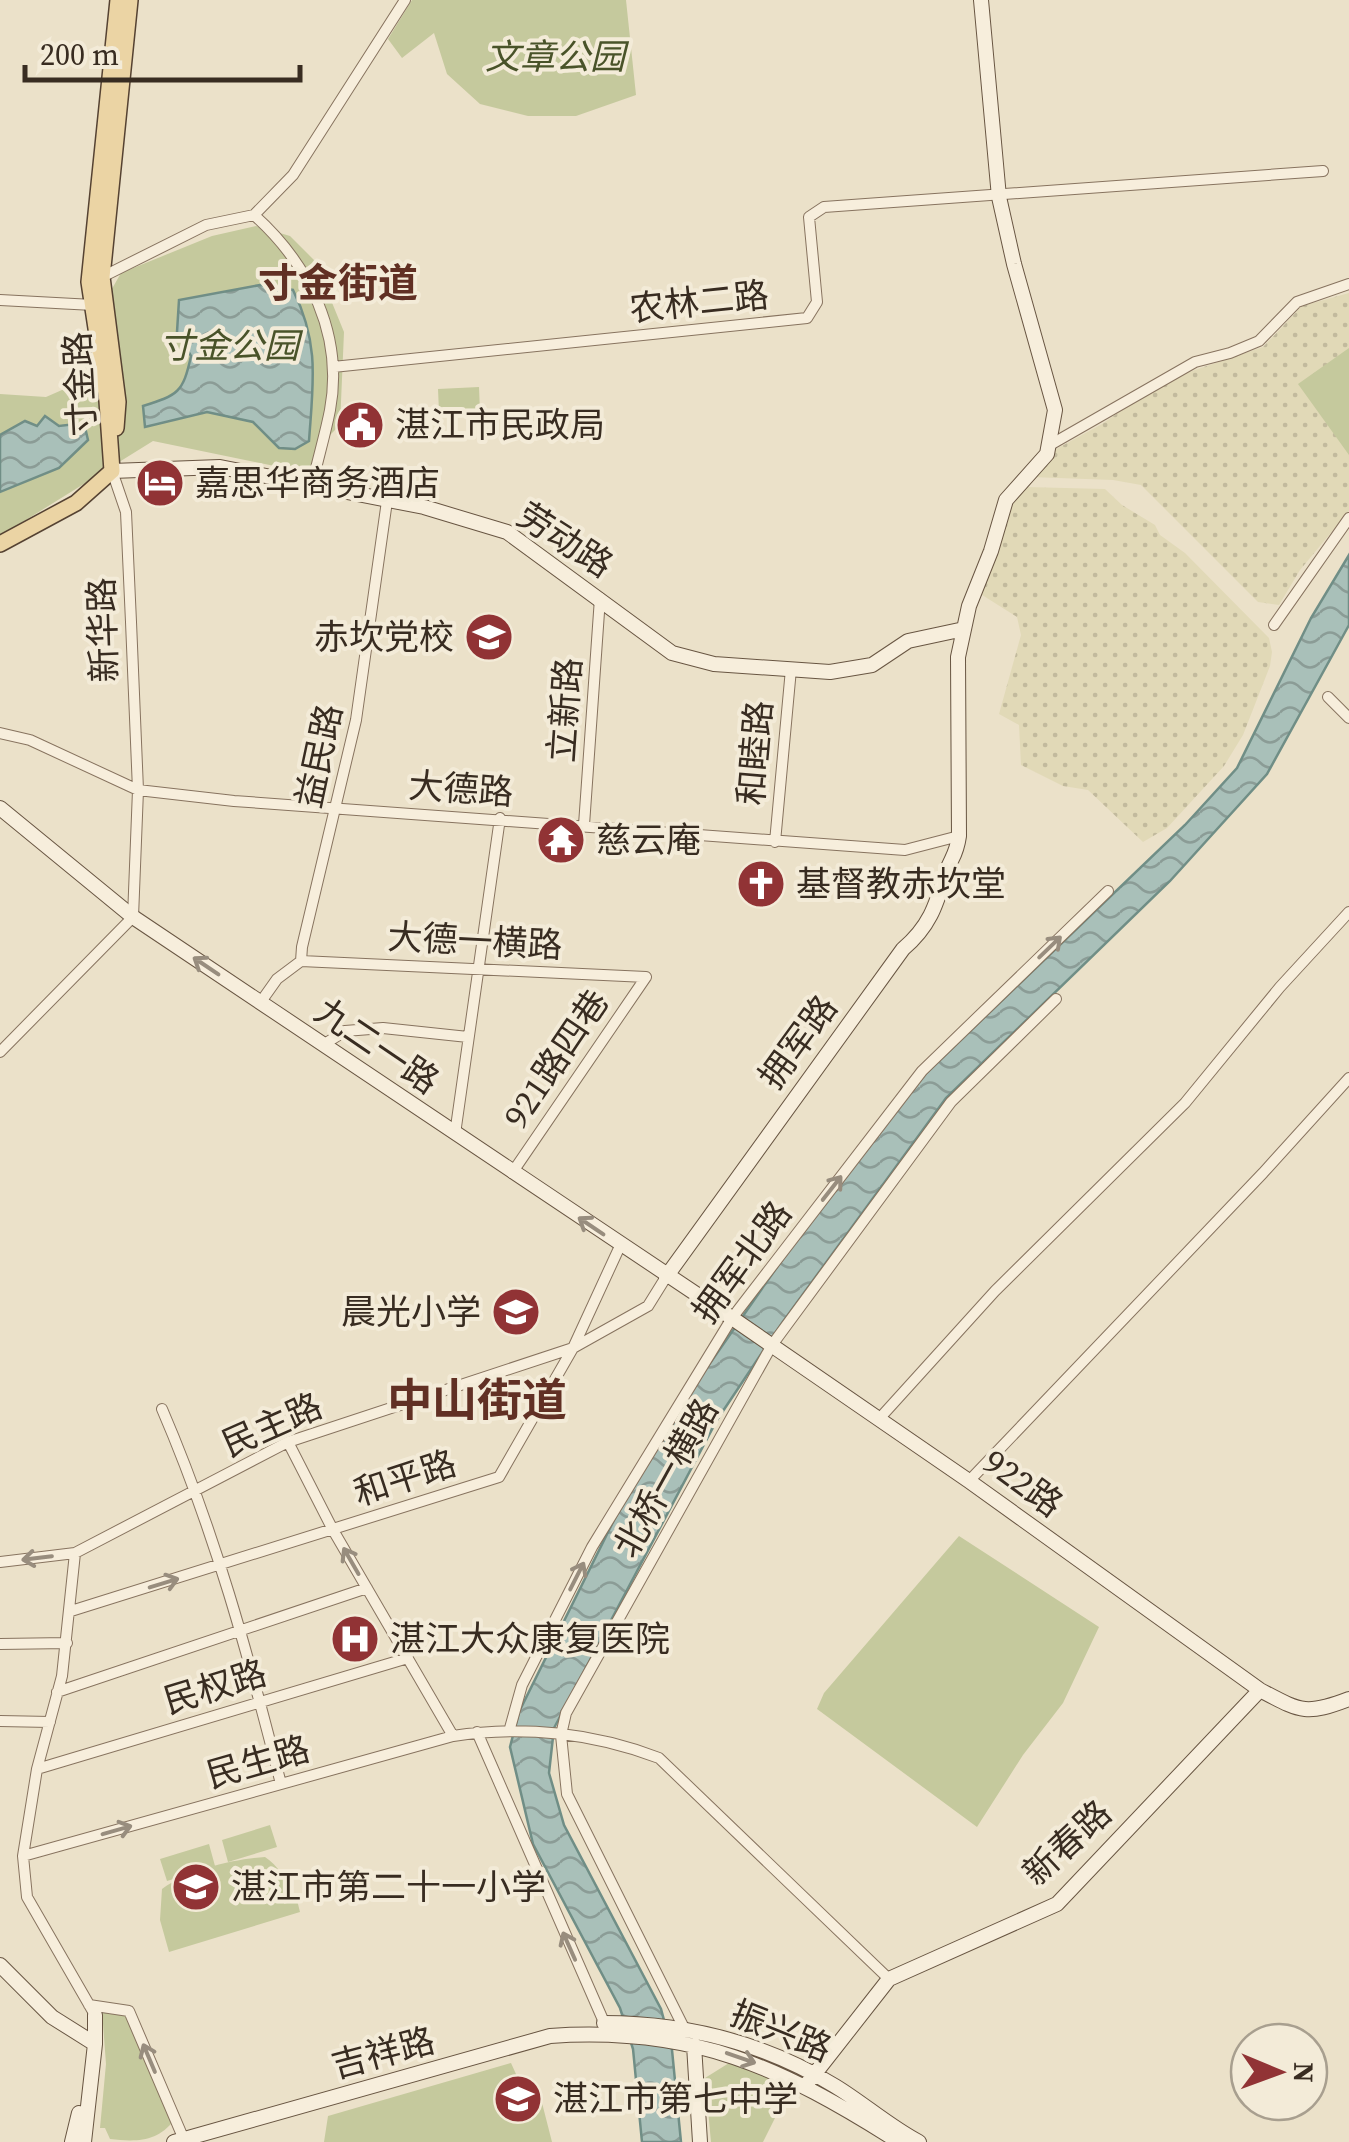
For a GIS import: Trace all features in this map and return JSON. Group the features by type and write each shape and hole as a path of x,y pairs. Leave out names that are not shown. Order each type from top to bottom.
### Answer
{"main road":[{"name":"寸金路","path":"112,472 107,400 89,282 118,0"},
{"name":"寸金路","path":"112,472 118,402 102,278 130,0"},
{"path":"0,544 76,503 112,472"}],"street":[{"path":"102,278 206,225 254,215 293,176 405,0"},
{"path":"981,0 1000,196 1014,264 1055,410 1050,445"},
{"path":"1000,196 1323,171"},
{"name":"农林二路","path":"333,367 807,318 818,302 808,218 824,207 1000,196"},
{"path":"254,215 292,256 315,293 333,367 330,410 312,486"},
{"path":"1050,445 1195,362 1260,341 1298,302 1349,284"},
{"path":"0,300 93,305"},
{"name":"拥军路","path":"666,1277 903,949 922,932 943,887 947,867 956,857 959,836 958,657 968,606 992,551 1006,500 1047,454 1050,445"},
{"name":"劳动路","path":"112,472 220,467 424,508 507,532 672,653 714,664 830,672 872,665 908,641 964,629"},
{"name":"新华路","path":"112,472 126,512 138,790 133,917"},
{"name":"益民路","path":"301,962 356,720 387,501"},
{"path":"1274,625 1349,518"},
{"name":"立新路","path":"584,825 600,598"},
{"name":"和睦路","path":"775,842 791,669"},
{"path":"1328,697 1349,718"},
{"name":"大德路","path":"0,732 30,740 138,790 905,850 959,836"},
{"name":"九二一路","path":"0,808 133,917 732,1318"},
{"path":"455,1134 500,818"},
{"name":"拥军北路","path":"510,1728 522,1685 592,1547 732,1318 922,1071 1108,891"},
{"path":"879,1419 995,1291 1186,1103 1280,987 1349,912"},
{"path":"0,1052 133,917"},
{"path":"260,1003 277,979 301,962"},
{"name":"大德一横路","path":"301,962 646,976"},
{"name":"921路四巷","path":"512,1173 646,976"},
{"name":"北桥一横路","path":"677,2032 567,1794 561,1736 566,1713 772,1346 951,1102 1056,999"},
{"path":"323,1045 345,1031 384,1028 468,1037"},
{"path":"969,1480 1349,1078"},
{"name":"和平路","path":"71,1611 498,1477 572,1348 620,1246"},
{"path":"572,1348 648,1306 666,1277"},
{"name":"922路","path":"732,1318 969,1480 1260,1690 1308,1711 1349,1699"},
{"name":"民主路","path":"0,1562 75,1554 288,1442 572,1348"},
{"path":"162,1409 197,1490 222,1566 280,1784"},
{"path":"288,1442 333,1530 453,1736"},
{"path":"75,1554 66,1643 37,1769 23,1856 28,1898 92,2010 95,2044 84,2142"},
{"path":"57,1692 367,1588"},
{"path":"0,1644 66,1643"},
{"name":"民权路","path":"37,1769 408,1658"},
{"name":"新春路","path":"809,2080 889,1979 1057,1904 1260,1690"},
{"path":"0,1721 50,1722"},
{"name":"民生路","path":"23,1856 453,1736 510,1728 620,1743 659,1758 889,1979"},
{"path":"477,1732 614,2029"},
{"path":"0,1965 52,2017 95,2044"},
{"path":"92,2010 129,2012 181,2141"},
{"name":"吉祥路","path":"181,2141 550,2036 614,2029 677,2032"},
{"name":"振兴路","path":"677,2032 694,2045 809,2080 919,2142"},
{"name":"振兴路","path":"677,2032 730,2039 771,2053 899,2142"},
{"path":"72,2142 95,2044"},
{"path":"694,2045 700,2142"}],"shaded area":[{"path":"1349,293 1349,511 1300,570 1279,605 1258,602 1141,485 1030,477 1047,454 1138,399 1186,373 1263,347 1302,306"},
{"path":"1026,487 1105,489 1122,505 1155,525 1160,535 1185,553 1269,638 1270,666 1243,735 1224,766 1167,828 1143,842 1088,790 1063,786 1021,765 1019,725 999,714 1021,635 1017,617 979,593 1016,494"}],"green space":[{"name":"文章公园","path":"412,0 626,0 636,95 576,116 528,116 480,104 447,74 434,33 402,58 388,39"},
{"name":"寸金公园","path":"256,226 290,236 315,261 344,332 340,425 321,444 308,473 153,441 0,536 0,394 46,397 119,365 109,294 121,273 212,236"},
{"path":"1349,348 1349,455 1298,384"},
{"path":"479,387 480,411 439,412 438,389"},
{"path":"959,1536 1099,1627 1063,1703 1023,1755 977,1827 817,1709 824,1693"},
{"path":"270,1825 277,1847 228,1862 222,1840"},
{"path":"209,1844 215,1866 167,1881 160,1859"},
{"path":"265,1857 283,1878 284,1904 297,1900 300,1912 169,1952 160,1920 162,1889 211,1867"},
{"path":"102,2010 127,2013 174,2120 161,2133 137,2140 110,2139 105,2128 100,2128 106,2064"},
{"path":"511,2063 520,2083 541,2099 552,2142 324,2142 328,2116"},
{"path":"729,2063 792,2084 763,2142 711,2142 705,2078"}],"water":[{"path":"260,285 293,290 302,310 313,364 309,441 295,449 279,448 253,422 207,412 145,427 143,406 177,391 188,368 191,356 177,332 179,300"},
{"path":"45,416 59,426 84,423 88,440 59,468 0,492 0,435 25,421 37,426"},
{"path":"1349,555 1349,625 1267,774 1170,881 946,1098 782,1323 717,1420 554,1728 549,1773 564,1825 661,2009 672,2050 681,2142 642,2142 633,2049 620,2008 533,1844 510,1747 519,1712 616,1516 692,1389 791,1247 919,1080 1185,825 1237,768 1311,618"}],"place":[{"name":"湛江市民政局","path":"360,425"},
{"name":"嘉思华商务酒店","path":"160,483"},
{"name":"赤坎党校","path":"489,637"},
{"name":"慈云庵","path":"561,840"},
{"name":"基督教赤坎堂","path":"761,884"},
{"name":"晨光小学","path":"516,1312"},
{"name":"湛江大众康复医院","path":"355,1639"},
{"name":"湛江市第二十一小学","path":"196,1887"},
{"name":"湛江市第七中学","path":"518,2099"}],"district":[{"name":"寸金街道","path":"338,283"},
{"name":"中山街道","path":"477,1400"}]}
